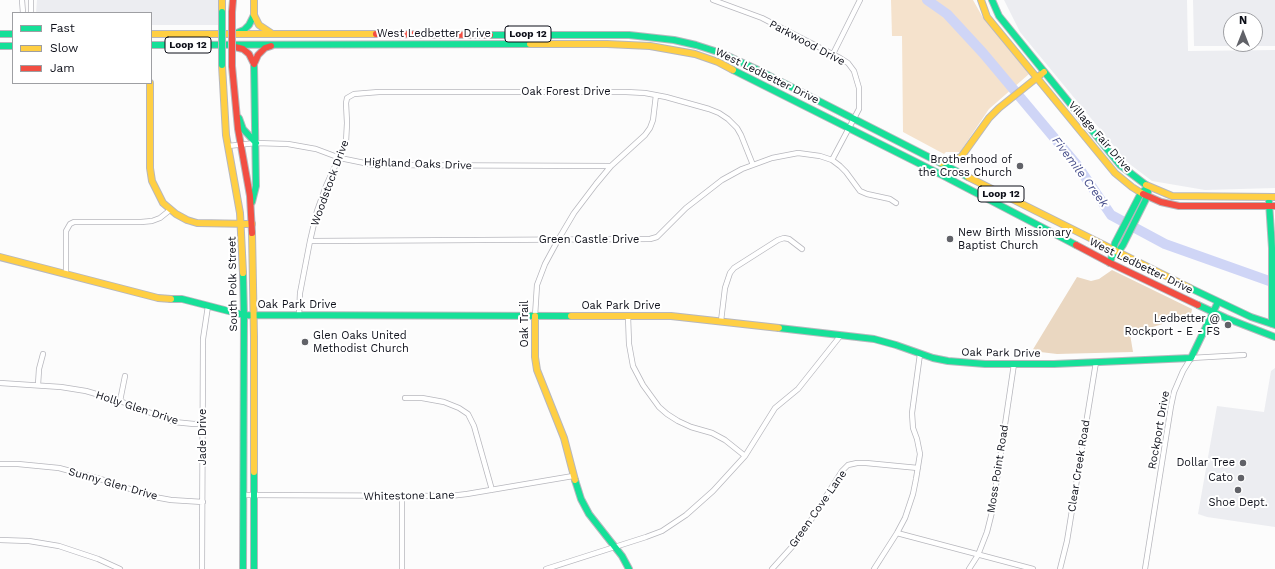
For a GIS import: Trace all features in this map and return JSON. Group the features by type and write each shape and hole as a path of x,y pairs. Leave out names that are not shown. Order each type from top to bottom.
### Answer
{"main road":[{"name":"South Polk Street","path":"222,0 224,116 242,224 244,315 243,569"},
{"name":"South Polk Street","path":"233,0 232,66 236,113 251,206 252,224 254,315 254,569"},
{"path":"235,34 244,30 250,25 254,15 254,0"},
{"name":"Village Fair Drive","path":"981,0 987,17 1115,173 1143,197 1179,206 1272,206"},
{"name":"Village Fair Drive","path":"992,0 999,16 1044,72 1120,165 1139,181 1149,187 1172,196 1272,197"},
{"path":"254,15 259,25 265,30 274,34"},
{"path":"0,34 12,34"},
{"name":"West Ledbetter Drive","path":"152,34 607,34 674,40 721,53 855,118 1017,202 1218,302 1273,324"},
{"path":"344,34 344,45"},
{"path":"607,34 607,44"},
{"name":"West Ledbetter Drive","path":"152,45 607,44 650,46 695,54 718,62 742,74 936,172 1110,263 1213,312 1251,328 1275,336"},
{"path":"226,45 246,51 250,55 254,64 256,186 251,206"},
{"path":"254,64 258,55 265,48 273,45"},
{"path":"0,46 12,46"},
{"path":"940,162 961,157 980,129 999,108 1044,72"},
{"path":"150,84 150,168 152,181 162,202 170,210 186,220 197,223 252,224"},
{"path":"236,113 243,129 256,143"},
{"path":"1110,263 1116,250 1117,242 1149,187"},
{"path":"1116,250 1123,245 1143,197"},
{"path":"1272,197 1273,324"},
{"name":"Oak Park Drive","path":"0,256 158,298 177,298 244,315 671,316 841,335 886,342 920,354 948,361 967,363 1014,364 1191,358"},
{"name":"Rockport Drive","path":"1191,358 1218,302"},
{"name":"Oak Trail","path":"535,316 535,357 537,370 564,438 573,476 581,499 589,514 622,556 629,569"},
{"path":"243,381 254,381"}],"street":[{"path":"22,0 23,12"},
{"path":"31,0 31,12"},
{"name":"Parkwood Drive","path":"713,0 762,18 833,54 848,63 854,71 860,98 859,108 832,160"},
{"path":"833,54 860,0"},
{"name":"Oak Forest Drive","path":"347,98 354,94 379,92 626,92 656,95 709,109 728,119 737,128 741,135 754,165"},
{"name":"Oak Trail","path":"535,316 536,285 558,240 574,213 611,166 645,135 650,128 653,120 656,95"},
{"name":"Woodstock Drive","path":"299,316 301,287 317,211 340,158 347,136 347,98"},
{"name":"Highland Oaks Drive","path":"228,146 256,143 288,144 329,153 340,158 374,165 389,166 611,166"},
{"name":"Green Castle Drive","path":"310,240 644,240 657,237 699,197 722,180 772,158 798,153 820,156 832,160 846,172 860,191 866,194 890,199 896,203"},
{"path":"66,274 66,230 70,224 74,222 152,221 160,218 170,210"},
{"path":"721,321 725,288 730,273 734,268 778,240 784,238 789,239 802,250"},
{"name":"Jade Drive","path":"202,569 203,338 208,306"},
{"path":"628,316 628,344 633,366 642,385 659,406 667,414 678,421 690,427 712,433 725,440 745,456"},
{"path":"546,569 646,538 662,531 686,515 713,491 745,456 775,408 798,389 841,335"},
{"path":"38,385 39,369 43,354"},
{"path":"874,569 905,518 913,494 920,448 913,428 912,413 920,354"},
{"name":"Oak Park Drive","path":"1191,358 1244,355"},
{"name":"Rockport Drive","path":"1145,569 1174,392 1183,371 1191,358"},
{"name":"Clear Creek Road","path":"1060,569 1067,541 1096,362"},
{"name":"Moss Point Road","path":"969,569 978,555 987,532 992,512 1014,364"},
{"path":"120,401 125,376"},
{"name":"Holly Glen Drive","path":"0,383 61,387 86,391 120,401 174,422 194,424 203,423"},
{"path":"405,398 422,398 444,402 459,408 468,414 474,426 492,490"},
{"name":"Green Cove Lane","path":"772,569 799,538 842,471 848,465 866,463 918,468"},
{"name":"Sunny Glen Drive","path":"0,464 18,464 59,468 110,482 149,496 171,500 203,502"},
{"name":"Whitestone Lane","path":"244,495 450,496 573,476"},
{"path":"402,496 402,569"},
{"path":"897,533 1033,569"},
{"path":"0,540 59,546 98,559 120,569"}],"shaded area":[{"path":"37,0 220,0 219,25 152,25 152,12 36,12"},
{"path":"891,0 973,0 982,16 1029,74 989,109 960,152 946,152 944,154 903,132 902,36 892,36"},
{"path":"1004,0 1187,0 1188,51 1263,52 1263,50 1275,50 1275,188 1205,190 1152,181 1127,162 1020,32"},
{"path":"1193,0 1275,0 1275,46 1263,46 1263,12 1223,12 1223,46 1194,46"},
{"path":"1112,270 1192,309 1190,322 1169,322 1130,334 1133,352 1057,354 1032,351 1077,277 1091,281 1099,279"},
{"path":"1275,368 1275,527 1207,517 1198,514 1217,406 1264,412 1271,371"}],"waterway":[{"name":"Fivemile Creek","path":"927,0 947,14 983,53 1077,165 1111,215 1165,244 1275,283"}],"traffic: fast":[{"path":"992,0 999,16 1120,165 1146,185"},
{"path":"222,12 222,65"},
{"path":"237,33 244,30 249,25 254,15"},
{"path":"0,34 12,34"},
{"path":"490,35 629,35 674,40 696,45 721,53 758,70 968,177"},
{"path":"152,45 530,44"},
{"path":"0,46 12,46"},
{"path":"252,202 256,186 254,64"},
{"path":"733,70 936,172 1076,245"},
{"path":"239,118 243,129 256,143"},
{"path":"1110,263 1115,243 1141,193 1149,187"},
{"path":"1116,255 1123,245 1148,192"},
{"path":"1269,202 1272,248 1272,324"},
{"path":"243,273 243,569"},
{"path":"1190,288 1251,317 1275,325"},
{"path":"171,299 182,299 244,315 571,316"},
{"path":"779,328 874,339 933,358 948,361 985,364 1054,364 1191,358 1218,302"},
{"path":"1198,305 1226,318 1275,337"},
{"path":"254,472 254,569"},
{"path":"575,480 581,499 589,514 622,556 629,569"}],"traffic: slow":[{"path":"222,0 222,12"},
{"path":"254,0 254,15"},
{"path":"981,0 987,17 1115,173 1143,194"},
{"path":"254,15 259,25 271,33"},
{"path":"152,34 376,34"},
{"path":"530,44 607,44 650,46 695,54 718,62 733,70"},
{"path":"222,65 226,135 240,213 243,273"},
{"path":"941,163 961,157 989,118 999,108 1044,72"},
{"path":"150,84 150,168 152,181 163,203 176,214 197,223 252,224"},
{"path":"968,177 1190,288"},
{"path":"1146,185 1172,196 1275,197"},
{"path":"252,233 254,472"},
{"path":"0,257 158,298 171,299"},
{"path":"535,316 535,357 537,370 564,438 575,480"},
{"path":"571,316 671,316 779,328"}],"traffic: jam":[{"path":"232,12 233,0"},
{"path":"232,12 232,66"},
{"path":"376,34 490,35"},
{"path":"254,64 258,55 265,48 271,46"},
{"path":"235,47 243,49 249,54 254,64"},
{"path":"232,66 238,129 250,196 252,233"},
{"path":"1143,194 1161,202 1179,206 1275,206"},
{"path":"1076,245 1198,305"}],"place":[{"name":"Brotherhood of the Cross Church","path":"1020,166"},
{"name":"New Birth Missionary Baptist Church","path":"950,239"},
{"name":"Ledbetter @ Rockport - E - FS","path":"1228,325"},
{"name":"Glen Oaks United Methodist Church","path":"305,342"},
{"name":"Dollar Tree","path":"1243,463"},
{"name":"Cato","path":"1241,478"},
{"name":"Shoe Dept.","path":"1238,490"}]}
